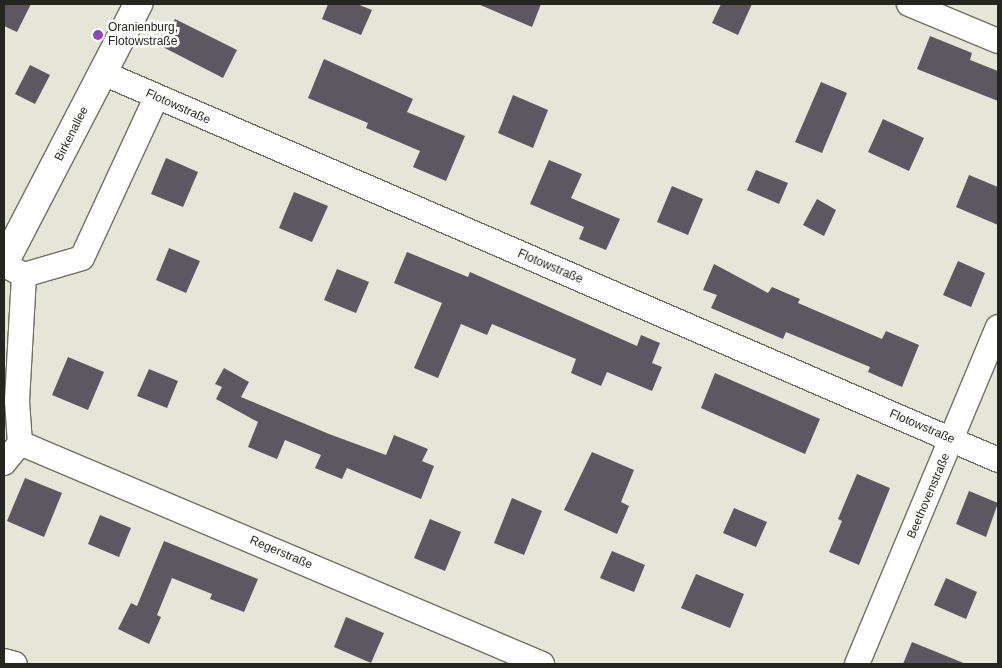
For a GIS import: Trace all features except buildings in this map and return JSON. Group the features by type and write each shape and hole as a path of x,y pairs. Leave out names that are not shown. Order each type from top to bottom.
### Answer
{"street":[{"name":"Birkenallee","path":"9,259 138,4"},
{"path":"908,4 998,41"},
{"name":"Flotowstraße","path":"102,73 156,98 998,460"},
{"path":"4,463 20,443 16,402 9,259 82,258 156,98"},
{"name":"Beethovenstraße","path":"857,664 953,440 998,327"},
{"name":"Regerstraße","path":"20,443 542,664"},
{"path":"4,661 16,664"}],"place":[{"name":"Oranienburg, Flotowstraße","path":"98,35"}]}
